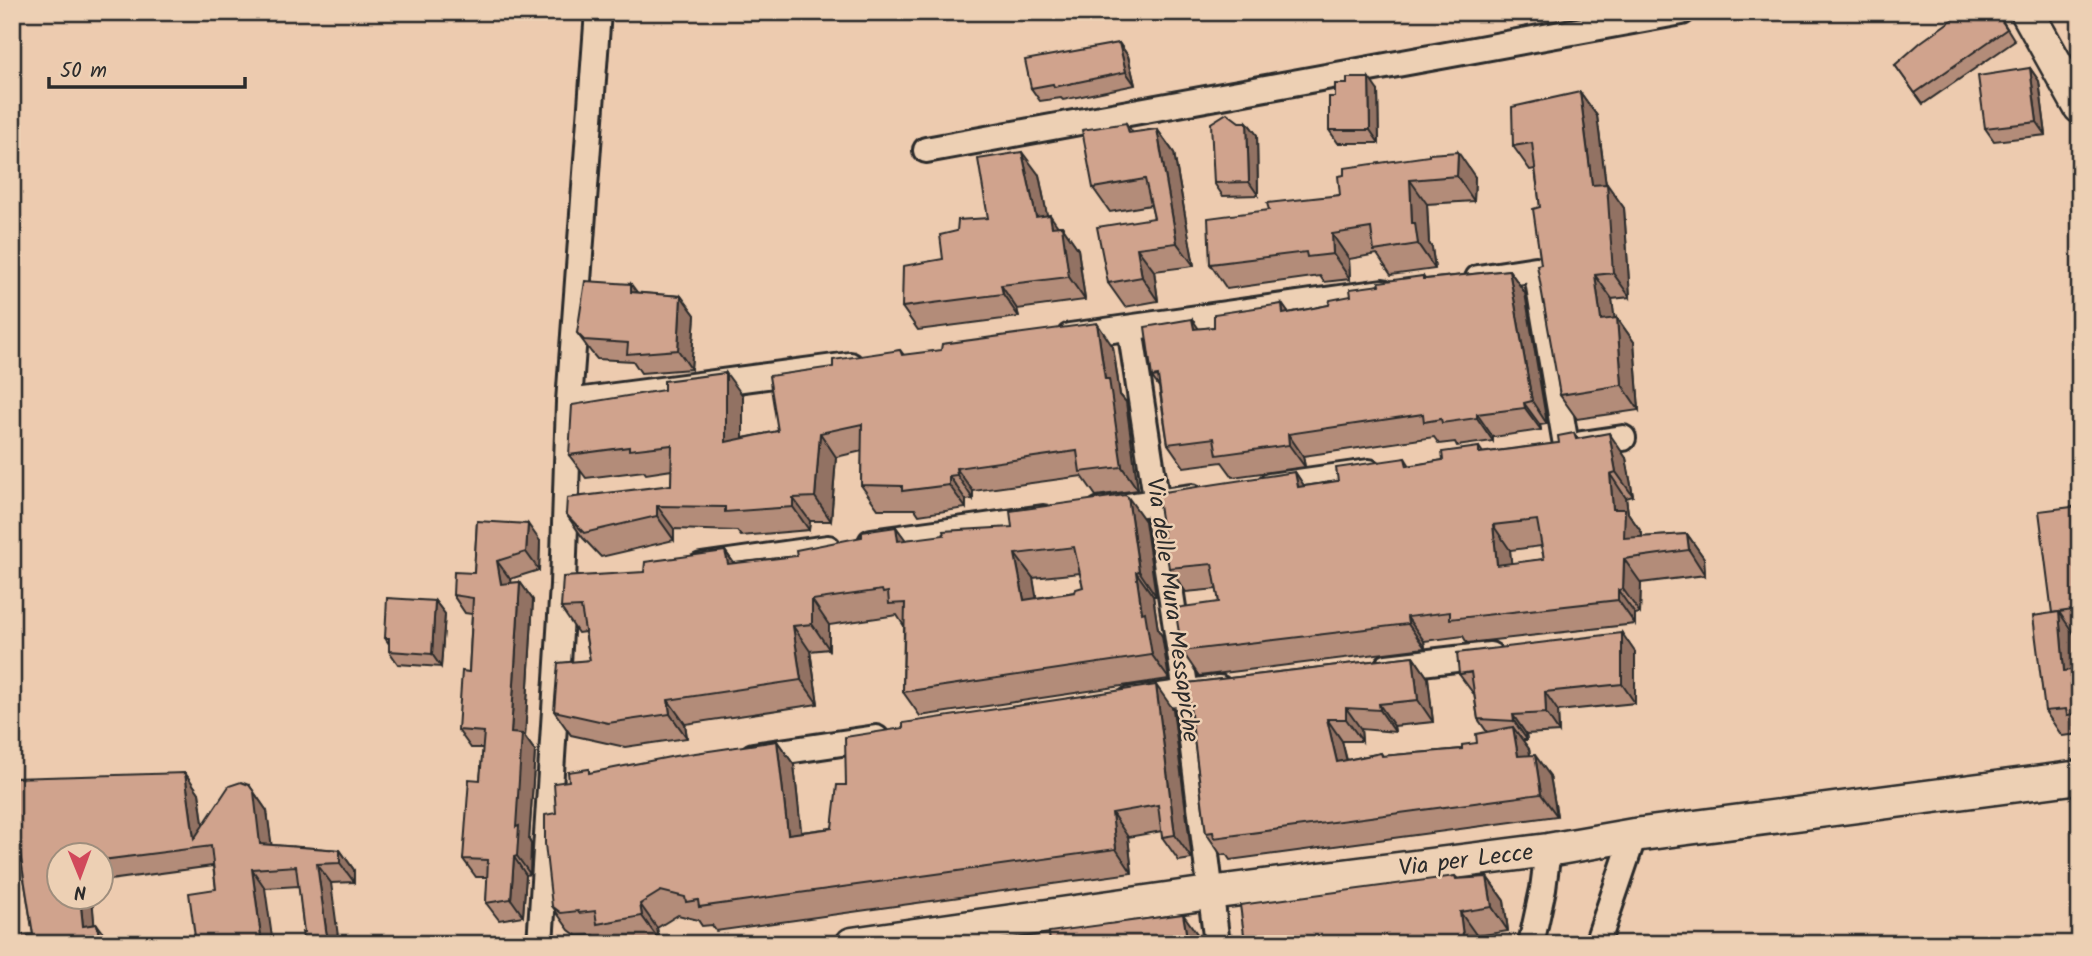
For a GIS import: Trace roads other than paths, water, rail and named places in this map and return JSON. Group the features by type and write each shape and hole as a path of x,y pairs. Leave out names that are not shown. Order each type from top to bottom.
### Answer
{"street":[{"path":"540,944 564,585 569,402 598,12"},
{"path":"926,150 1682,12"},
{"path":"2027,12 2080,107"},
{"path":"1455,281 1536,269 1566,446"},
{"path":"1048,339 1401,289"},
{"name":"Via delle Mura Messapiche","path":"1130,328 1186,692 1217,944"},
{"path":"569,402 870,363"},
{"path":"1539,449 1623,438"},
{"path":"1252,488 1389,470"},
{"path":"674,570 1211,494"},
{"path":"564,585 591,581"},
{"path":"1366,670 1519,651"},
{"path":"1103,704 1241,685"},
{"path":"730,760 896,735"},
{"name":"Via per Lecce","path":"852,944 1209,893 1548,850 1634,835 2080,777"},
{"path":"551,786 579,782"},
{"path":"1597,944 1634,835"},
{"path":"1531,944 1548,850"}]}
